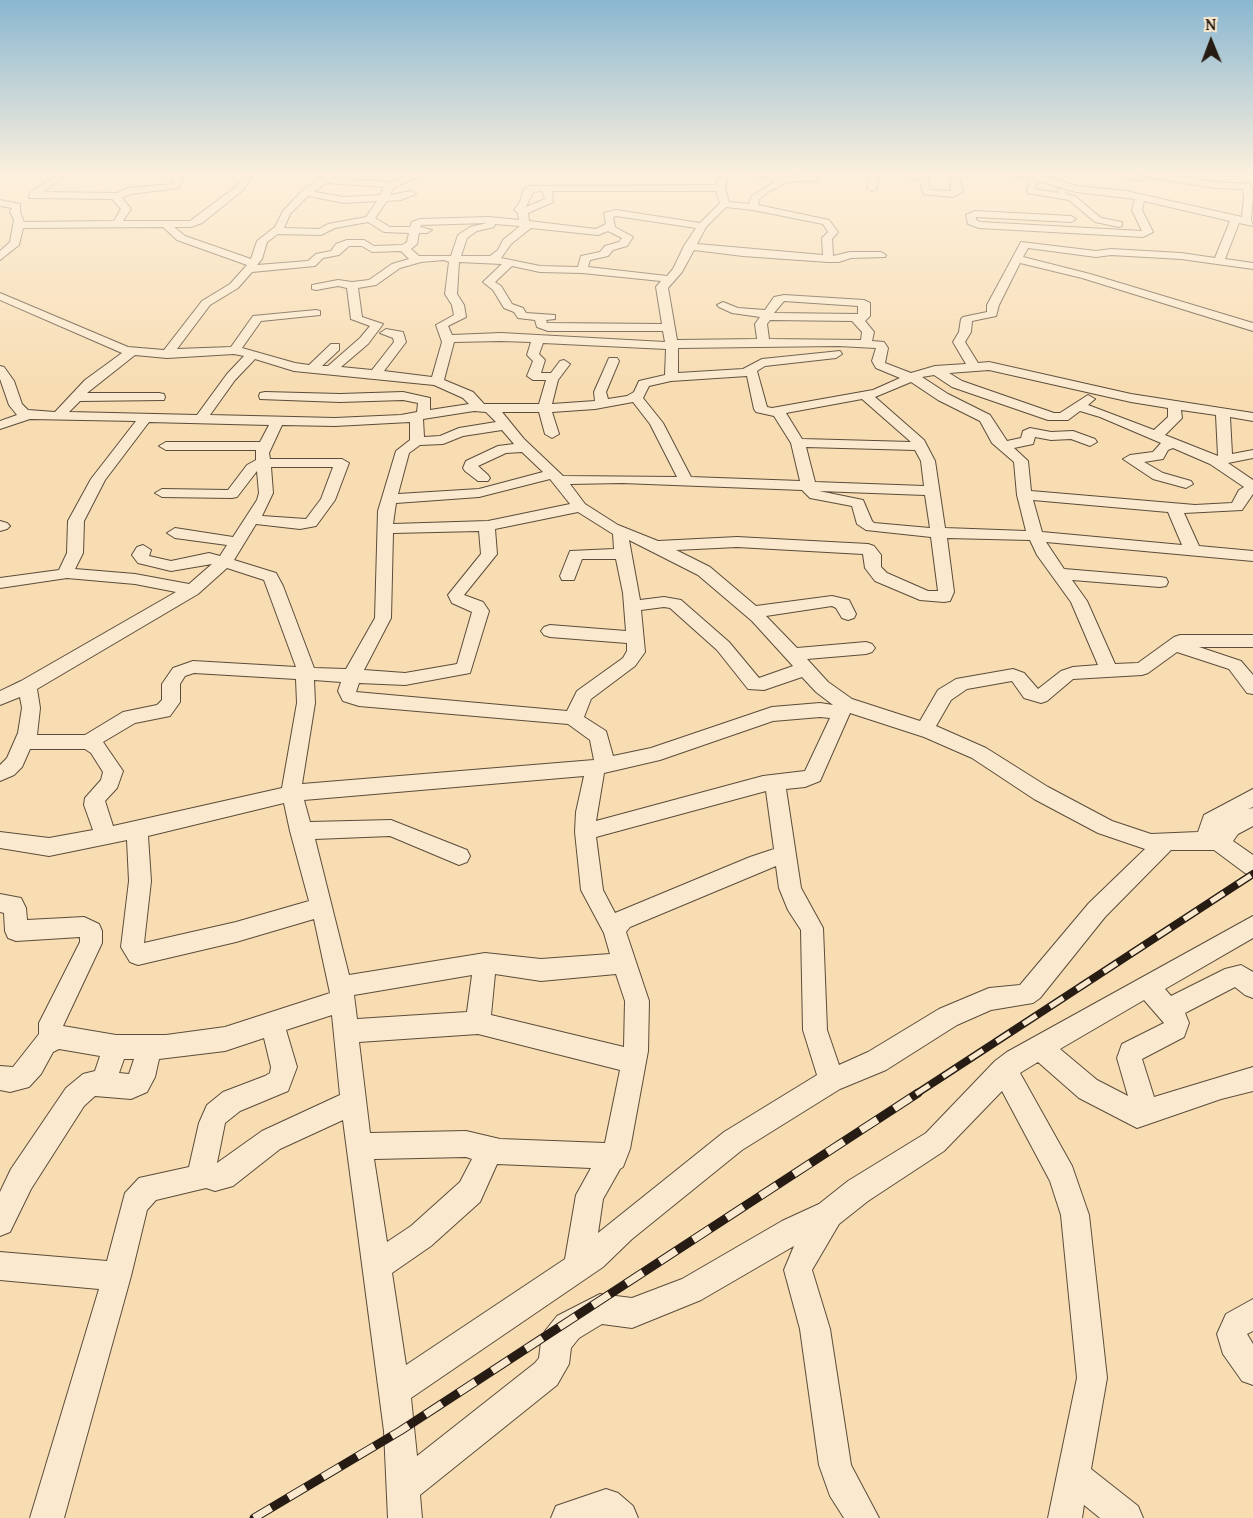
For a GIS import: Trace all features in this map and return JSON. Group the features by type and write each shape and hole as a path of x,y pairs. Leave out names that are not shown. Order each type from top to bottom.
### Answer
{"street":[{"path":"0,257 14,244"},
{"path":"195,244 250,266 304,265 314,262 320,256 335,253 340,246 345,244"},
{"path":"166,354 206,303 234,286 260,255 262,244"},
{"path":"365,244 372,249 404,248 412,244"},
{"path":"437,382 447,339 442,325 460,317 458,305 451,294 454,259 459,244"},
{"path":"493,259 502,252 506,244"},
{"path":"582,270 585,258 604,254 609,248 623,244"},
{"path":"671,377 671,345 662,290 678,270 688,244"},
{"path":"708,244 762,255 828,260 850,255 881,255"},
{"path":"762,255 773,250 774,244"},
{"path":"827,244 828,260"},
{"path":"974,367 959,342 965,332 967,319 993,314 993,305 1024,245 1028,244 1097,267 1253,327"},
{"path":"1219,262 1231,244"},
{"path":"404,248 419,259"},
{"path":"1017,259 1097,267 1172,255 1253,266"},
{"path":"316,286 338,283 352,285 372,283 396,266 419,259 441,257 493,259 535,269 582,270 669,279"},
{"path":"509,263 488,282 497,288 508,306 519,310 522,316 569,317"},
{"path":"304,265 316,286 316,313 307,325"},
{"path":"331,370 364,341 377,324 356,317 352,285"},
{"path":"0,296 98,339 132,351 166,354 235,350 308,369 376,374 437,382 468,395 505,425 525,448 556,477 580,507 621,531 704,571 752,612 842,708"},
{"path":"764,343 761,324 778,300 784,298 864,303 862,318 858,321 868,332 866,344"},
{"path":"723,305 736,311 862,318"},
{"path":"235,350 257,318 316,313"},
{"path":"540,317 541,325 548,327 669,328"},
{"path":"597,327 600,343"},
{"path":"376,374 400,342 399,335 386,333"},
{"path":"447,339 492,337 671,345 794,343 882,346 878,361 880,365 998,418 1021,417 1030,432 1051,436 1073,435 1090,442"},
{"path":"538,340 533,355 539,360 532,376 554,377"},
{"path":"794,343 805,357"},
{"path":"242,420 275,386 292,382 335,346"},
{"path":"59,415 97,378 132,351"},
{"path":"3,379 16,405 23,413 29,415 335,422 420,416 484,408 544,408 602,404 636,397 644,384 671,377 748,371 762,363 845,354"},
{"path":"201,419 231,377 252,355"},
{"path":"602,404 600,392 613,361"},
{"path":"552,434 544,408 554,377 564,364"},
{"path":"748,371 754,374 761,409 767,412 865,396 923,372 994,367 1099,391 1253,417"},
{"path":"935,370 957,384 1048,416 1063,417 1076,426 1073,435"},
{"path":"1063,417 1099,391"},
{"path":"265,396 340,398 402,396 425,401 420,416 417,441"},
{"path":"656,546 737,542 868,549 873,555 873,568 876,574 926,596 944,597 946,592 930,469 920,446 911,434 865,396"},
{"path":"77,397 159,397"},
{"path":"636,397 656,423 686,482"},
{"path":"1156,436 1175,418 1174,405"},
{"path":"1024,495 1195,510 1239,506 1250,494 1220,460 1105,414 1078,406"},
{"path":"778,411 798,443 812,494 858,503 865,524 871,527 1035,536 1253,556"},
{"path":"1220,460 1223,412"},
{"path":"0,425 29,415"},
{"path":"65,573 75,553 76,521 98,479 146,417"},
{"path":"175,418 172,422 175,429 164,451 263,454 343,464 328,500 311,523 251,519"},
{"path":"998,418 992,426 997,440 1021,461 1024,495 1035,536 1045,555 1079,601 1109,671"},
{"path":"162,493 232,494 263,454 277,421"},
{"path":"505,425 459,432 443,440 417,441 403,451 386,511 383,618 372,635 347,691 353,698 572,717 599,736 601,767 593,777 586,812 585,832 592,890 599,906 615,930 615,937 634,988 639,1012 634,1061 614,1158 590,1195 578,1267"},
{"path":"1003,446 1028,441 1030,432"},
{"path":"798,443 920,446"},
{"path":"1173,443 1163,447 1158,456 1130,459 1158,476 1186,484"},
{"path":"483,478 470,468 474,462 503,449 525,448"},
{"path":"0,698 27,686 192,590 224,562 265,496 263,454"},
{"path":"1220,460 1253,454"},
{"path":"390,499 480,493 556,477 933,491"},
{"path":"386,529 488,526 580,507"},
{"path":"1174,508 1193,551"},
{"path":"24,742 88,742 130,717 163,711 171,702 171,684 179,672 185,669 353,674 405,679 465,669 481,611 477,606 458,599 456,595 489,554 486,535 488,526"},
{"path":"572,717 578,711 584,696 634,658 632,606 621,531"},
{"path":"175,533 237,542"},
{"path":"143,550 140,555 144,560 181,566 206,558 260,573 273,580 307,672 306,703 292,779 292,793 300,831 322,907 341,993 353,1102 400,1431 405,1518"},
{"path":"568,576 576,554 623,554"},
{"path":"0,583 46,575 58,576 65,573 135,579 192,590"},
{"path":"1060,574 1160,582"},
{"path":"752,612 831,601 843,604 848,614"},
{"path":"632,606 664,602 675,604 723,646 754,684 764,684 804,669"},
{"path":"550,632 635,638"},
{"path":"924,730 944,694 962,683 1013,675 1018,677 1030,693 1041,696 1066,675 1073,673 1142,669 1174,645 1187,640 1253,641"},
{"path":"1174,645 1235,665 1253,688"},
{"path":"791,655 866,648"},
{"path":"0,773 15,762 24,742 31,715 27,686"},
{"path":"585,832 706,798 813,776 842,708"},
{"path":"5,847 49,847 137,830 292,793 601,767 652,755 772,714 842,708 924,730 991,760 1041,793 1094,823 1151,843 1220,844"},
{"path":"88,742 98,748 114,771 110,783 95,798 94,805 106,836"},
{"path":"775,782 792,896 812,928 815,1030 831,1080"},
{"path":"1253,797 1211,821 1220,844 1253,867"},
{"path":"1220,844 1231,828 1253,816"},
{"path":"300,831 391,828 459,856"},
{"path":"137,830 140,881 132,947 138,954 236,932 322,907"},
{"path":"394,1391 593,1257 622,1228 733,1141 831,1080 877,1061 966,1008 989,999 1025,995 1040,981 1097,910 1164,844"},
{"path":"615,930 622,920 758,863 785,855"},
{"path":"0,903 13,905 15,908 16,931 84,927 91,931 91,943 51,1023 51,1039"},
{"path":"403,1488 546,1374 554,1364 556,1342 568,1327 600,1309 632,1313 691,1290 792,1231 829,1214 858,1191 935,1142 1004,1070 1039,1047 1253,926"},
{"path":"0,1078 10,1080 20,1078 27,1072 44,1044 58,1037 116,1047 149,1048 225,1039 272,1024 341,993 485,963 541,970 609,965 617,963 622,957"},
{"path":"478,1023 485,963"},
{"path":"1168,1010 1233,976 1241,976 1252,985"},
{"path":"1146,1113 1129,1058 1131,1052 1175,1029 1177,1023 1147,986"},
{"path":"346,1031 478,1023 634,1061"},
{"path":"47,1518 117,1276 135,1203 149,1188 188,1183 196,1179 201,1174 216,1114 232,1101 273,1086 283,1074 284,1067 272,1024"},
{"path":"103,1084 116,1047"},
{"path":"1039,1047 1094,1093 1137,1115 1221,1087 1253,1079"},
{"path":"0,1222 21,1179 75,1097 93,1083 130,1087 138,1083 142,1077 149,1048"},
{"path":"1004,1070 1062,1176 1075,1215 1092,1378 1065,1518"},
{"path":"201,1174 223,1176 271,1140 353,1102"},
{"path":"359,1146 466,1144 488,1150 596,1155 614,1158"},
{"path":"376,1267 421,1236 470,1192 480,1174 488,1150"},
{"path":"829,1214 802,1259 798,1270 814,1329 835,1464 842,1484 862,1518"},
{"path":"0,1266 117,1276"},
{"path":"1253,1314 1236,1324 1232,1334 1237,1349 1253,1370"},
{"path":"1074,1476 1126,1518"},
{"path":"568,1518 606,1505 621,1518"}],"railway":[{"path":"916,1094 1253,874"},
{"path":"254,1518 400,1431 918,1093"}]}
